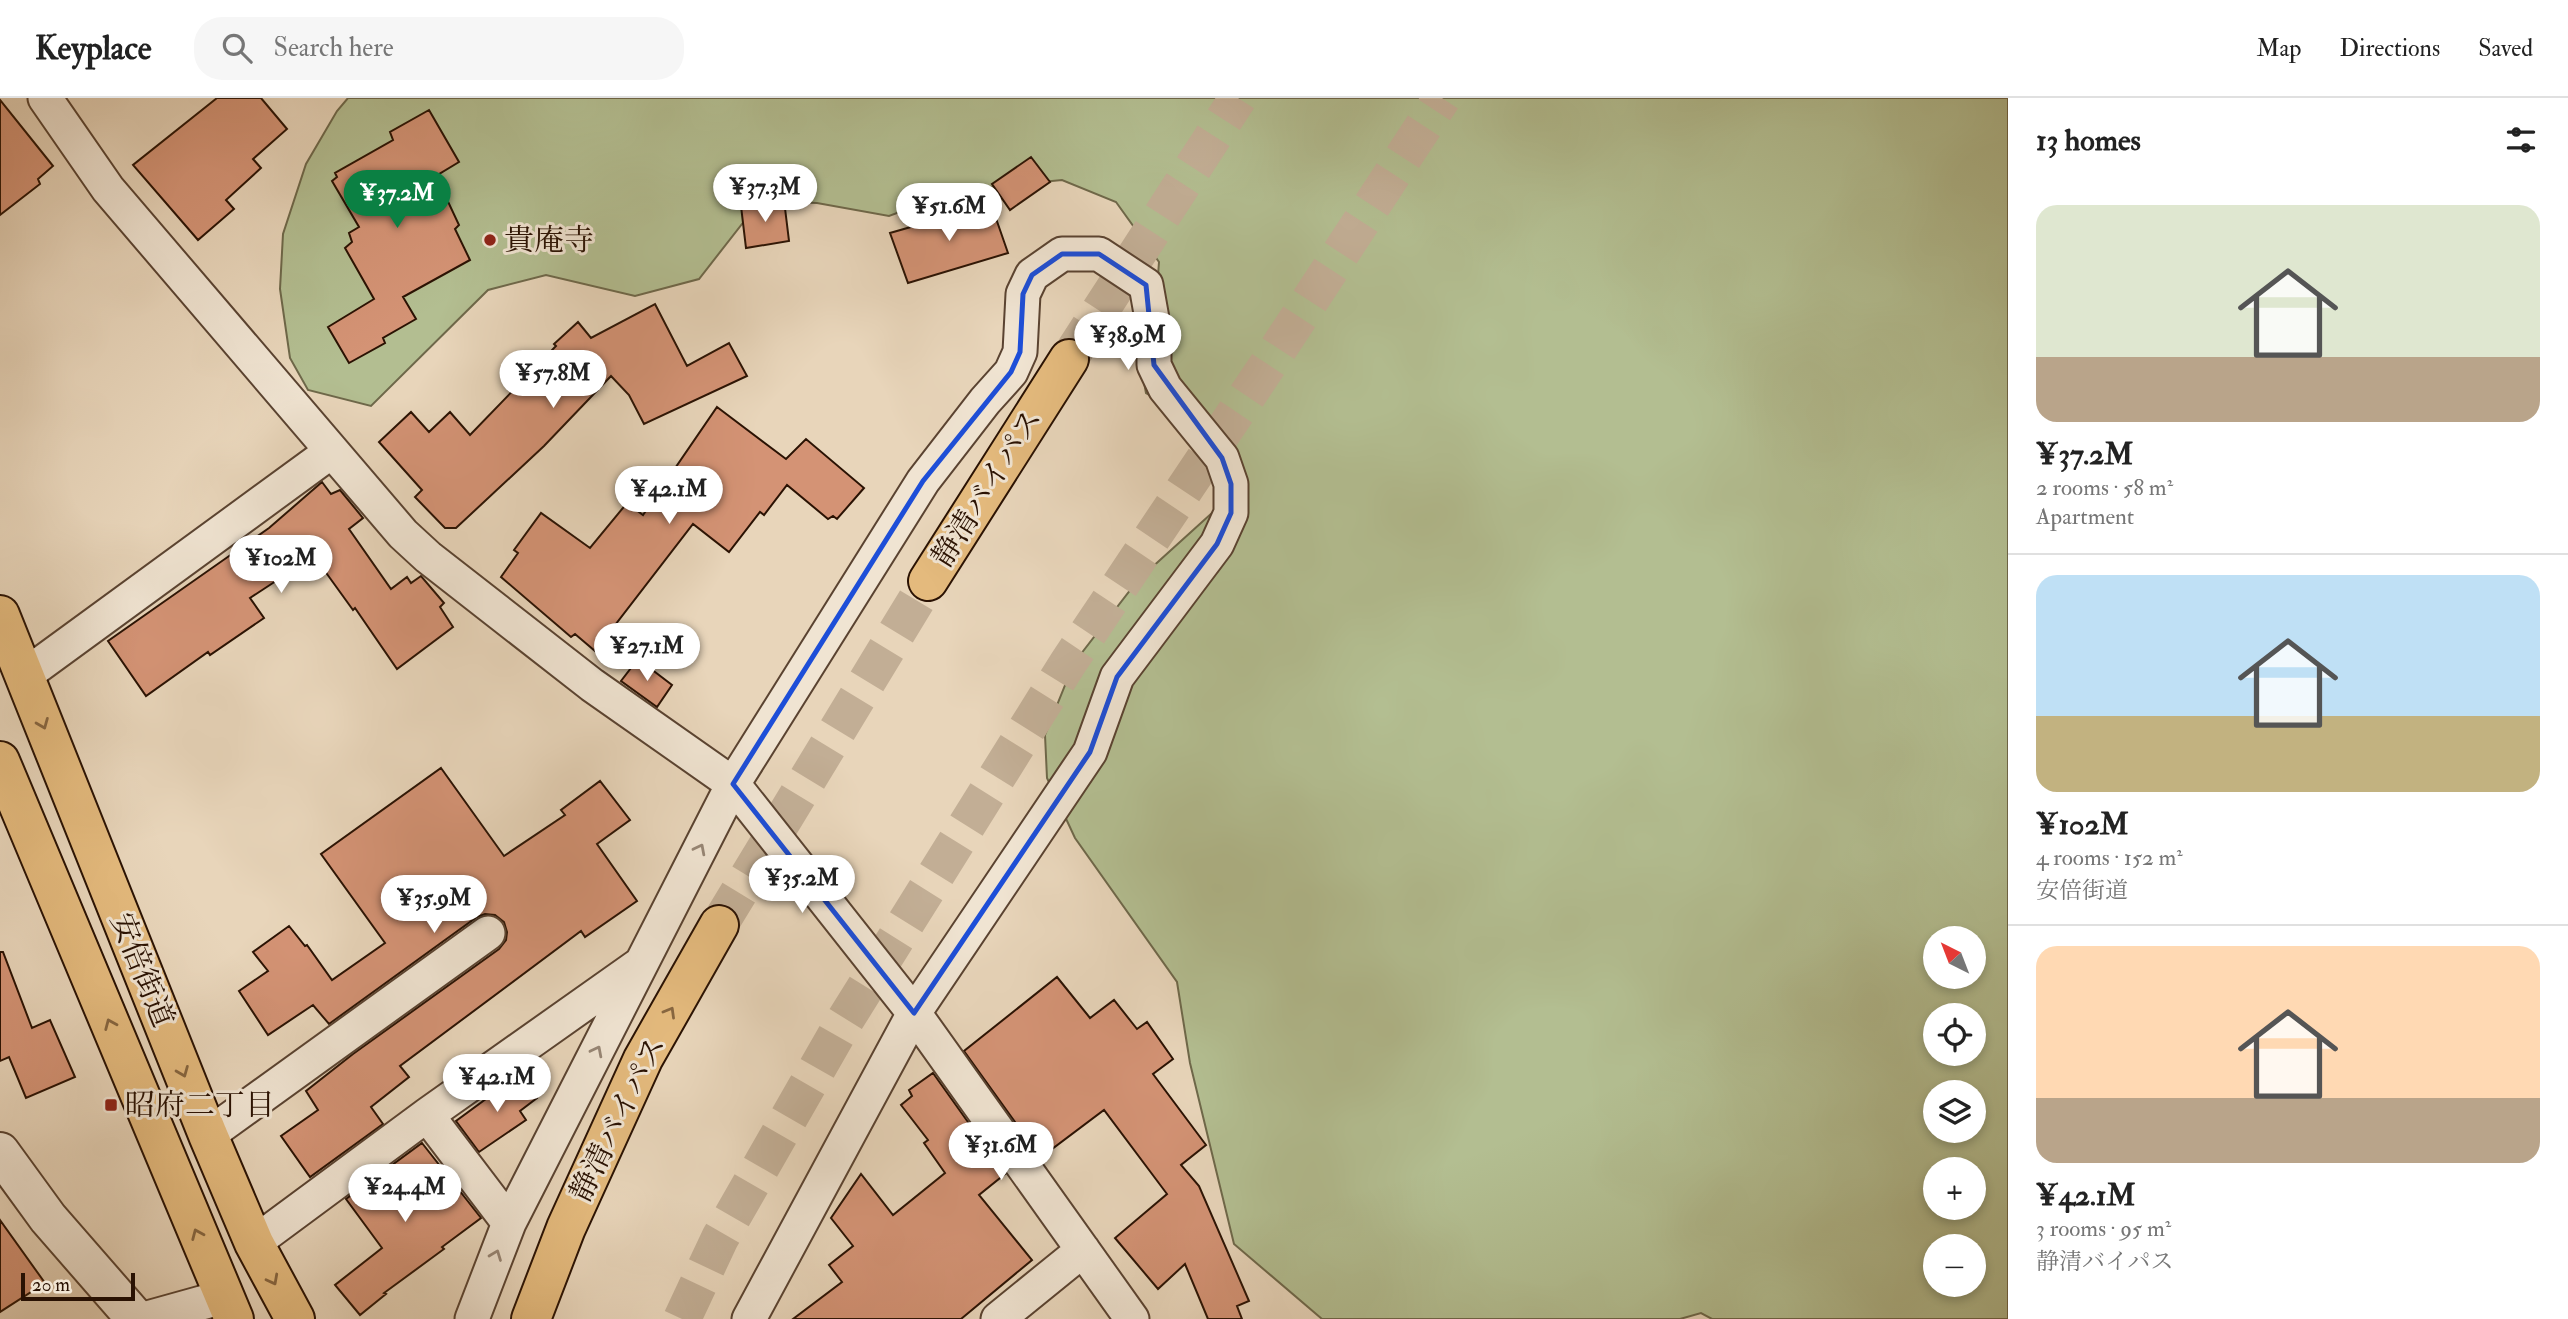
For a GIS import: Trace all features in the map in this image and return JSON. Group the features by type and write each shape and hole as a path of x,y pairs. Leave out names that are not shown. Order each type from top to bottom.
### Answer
{"main road":[{"name":"静清バイパス","path":"928,581 1069,359"},
{"name":"安倍街道","path":"0,615 208,1135 254,1243 295,1319"},
{"name":"安倍街道","path":"0,761 229,1308"},
{"name":"静清バイパス","path":"531,1319 566,1228 643,1059 719,925"}],"street":[{"path":"45,98 107,189 403,534 428,557 592,685 733,784 914,1013 1132,1319"},
{"path":"472,1319 509,1223 733,784 923,481 1011,372 1020,352 1023,294 1032,275 1062,254 1099,254 1146,285 1154,330 1154,365 1165,388 1222,458 1231,484 1231,513 1217,544 1117,677 1090,752 914,1013 749,1319"},
{"path":"24,676 332,451"},
{"path":"208,1135 488,933"},
{"path":"254,1243 427,1115 642,963"},
{"path":"427,1115 509,1223"},
{"path":"0,1152 48,1218 136,1319"},
{"path":"998,1319 1083,1250"},
{"path":"144,1319 229,1308"}],"highlighted area":[{"path":"1062,254 1099,254 1146,285 1154,365 1222,458 1231,484 1231,513 1217,544 1117,677 1090,752 914,1013 733,784 923,481 1011,372 1020,352 1023,294 1032,275"}],"green space":[{"path":"348,98 2008,98 2008,1319 1712,1319 1701,1313 1680,1319 1322,1319 1234,1244 1190,1063 1177,982 1075,838 1047,778 1045,735 1074,663 1138,580 1223,503 1191,418 1146,393 1139,356 1154,330 1159,262 1116,202 1062,180 959,190 889,216 817,203 760,201 699,279 635,296 546,275 488,290 371,406 308,390 290,358 280,289 283,234 306,164 337,111"}],"building":[{"path":"217,98 261,98 287,129 253,159 261,168 226,200 234,209 198,240 133,165"},
{"path":"0,100 53,166 38,179 40,184 0,215"},
{"path":"429,110 459,162 436,176 459,225 455,229 470,260 403,297 416,319 383,338 385,343 349,363 328,327 374,299 345,248 352,242 349,233 359,227 332,181 337,177 335,173 393,140 390,132"},
{"path":"1031,157 1050,182 1010,210 992,184"},
{"path":"784,200 789,241 746,248 741,206"},
{"path":"991,204 1008,253 908,283 890,233"},
{"path":"655,304 687,366 729,343 747,376 644,424 629,395 611,376 544,446 456,528 445,528 415,497 422,490 379,442 411,412 429,432 450,412 470,435 556,346 554,344 578,322 591,338"},
{"path":"717,407 786,459 806,439 864,488 837,519 833,516 828,519 787,485 764,515 760,512 729,552 693,524 595,651 575,634 571,637 501,577 518,553 514,550 541,513 590,548 627,503 643,515"},
{"path":"322,482 331,494 340,490 363,518 349,529 391,589 407,577 411,583 421,576 444,603 440,607 453,627 397,669 355,608 353,610 314,556 250,598 264,618 210,655 208,652 146,696 108,641 269,528"},
{"path":"638,659 672,685 657,707 621,681"},
{"path":"441,768 504,856 565,815 561,810 600,781 630,820 597,844 637,901 585,937 581,931 400,1066 409,1077 371,1107 383,1124 310,1177 281,1136 318,1110 306,1091 499,949 506,940 504,922 495,915 477,917 329,1024 313,1005 268,1035 239,991 268,971 253,952 289,926 305,946 307,945 332,980 385,943 321,854"},
{"path":"0,952 3,952 32,1028 50,1020 75,1077 26,1098 9,1057 0,1061"},
{"path":"1057,977 1090,1018 1114,1000 1137,1029 1147,1022 1173,1059 1153,1074 1206,1145 1181,1165 1199,1186 1249,1301 1237,1306 1242,1319 1208,1319 1185,1264 1158,1289 1115,1238 1167,1194 1104,1110 1048,1152 1042,1144 1035,1150 964,1051"},
{"path":"933,1073 1005,1174 979,1195 1032,1260 961,1319 793,1319 842,1282 829,1265 853,1246 831,1218 861,1174 893,1215 945,1173 924,1143 928,1140 901,1105 912,1096 909,1090"},
{"path":"520,1074 537,1098 520,1111 526,1120 479,1152 456,1121"},
{"path":"422,1143 481,1218 384,1293 386,1294 360,1315 335,1285 382,1248 346,1199"},
{"path":"0,1220 45,1283 0,1312"}],"tunnel":[{"path":"1069,359 1238,98"},
{"path":"682,1319 720,1238 842,1025 1068,663 1442,98"},
{"path":"719,925 928,581"}],"place":[{"name":"貴庵寺","path":"490,240"},
{"name":"昭府二丁目","path":"111,1105"}]}
